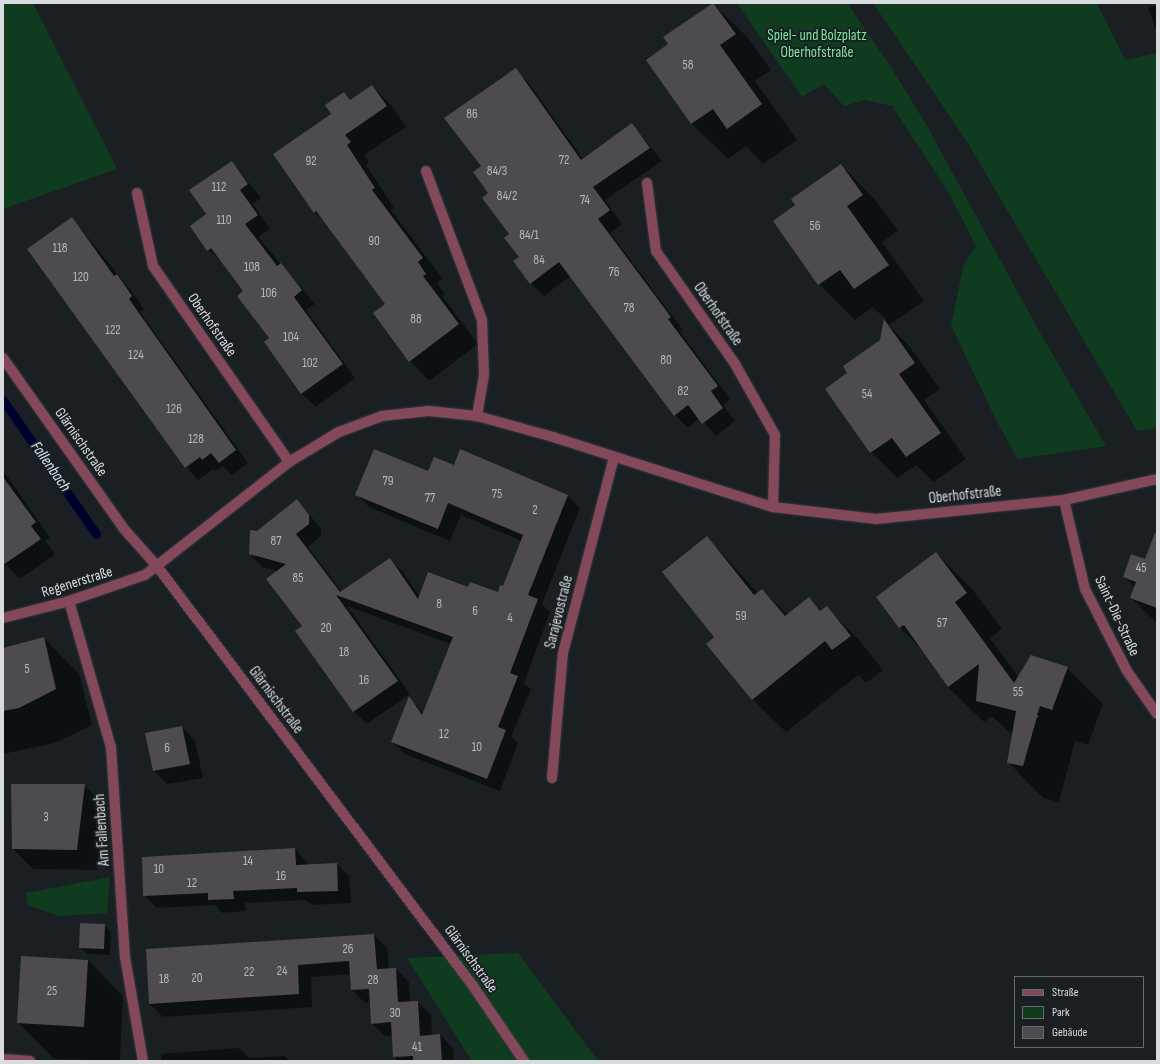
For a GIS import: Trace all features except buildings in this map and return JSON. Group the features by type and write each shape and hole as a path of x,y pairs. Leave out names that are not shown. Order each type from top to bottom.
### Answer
{"street":[{"path":"426,171 482,320 484,375 477,416"},
{"name":"Oberhofstraße","path":"646,183 656,251 735,364 775,435 773,507"},
{"name":"Oberhofstraße","path":"137,193 153,266 289,462"},
{"name":"Glärnischstraße","path":"3,358 124,529 157,566 463,974 524,1061"},
{"name":"Oberhofstraße","path":"157,566 289,462 339,432 382,416 429,411 477,416 773,507 876,519 1064,500 1157,478"},
{"name":"Sarajevostraße","path":"552,778 563,653 614,457"},
{"name":"Saint-Die-Straße","path":"1064,500 1085,589 1127,671 1157,714"},
{"name":"Regenerstraße","path":"3,618 69,601 138,577 157,566"},
{"name":"Am Fallenbach","path":"69,601 111,747 125,957 143,1061"},
{"path":"3,1059 30,1061"}],"green space":[{"path":"3,3 33,3 117,169 3,209"},
{"name":"Spiel- und Bolzplatz Oberhofstraße","path":"737,3 847,3 891,67 927,126 1039,331 1106,446 1018,459 997,422 951,325 964,264 976,246 947,190 892,106 865,100 844,106 824,84 802,97"},
{"path":"873,3 1097,3 1125,60 1157,53 1157,428 1137,431 966,140"},
{"path":"110,877 107,913 58,916 28,905 26,893"},
{"path":"518,953 598,1061 472,1061 407,958"}],"waterway":[{"name":"Fallenbach","path":"3,400 96,534"}]}
